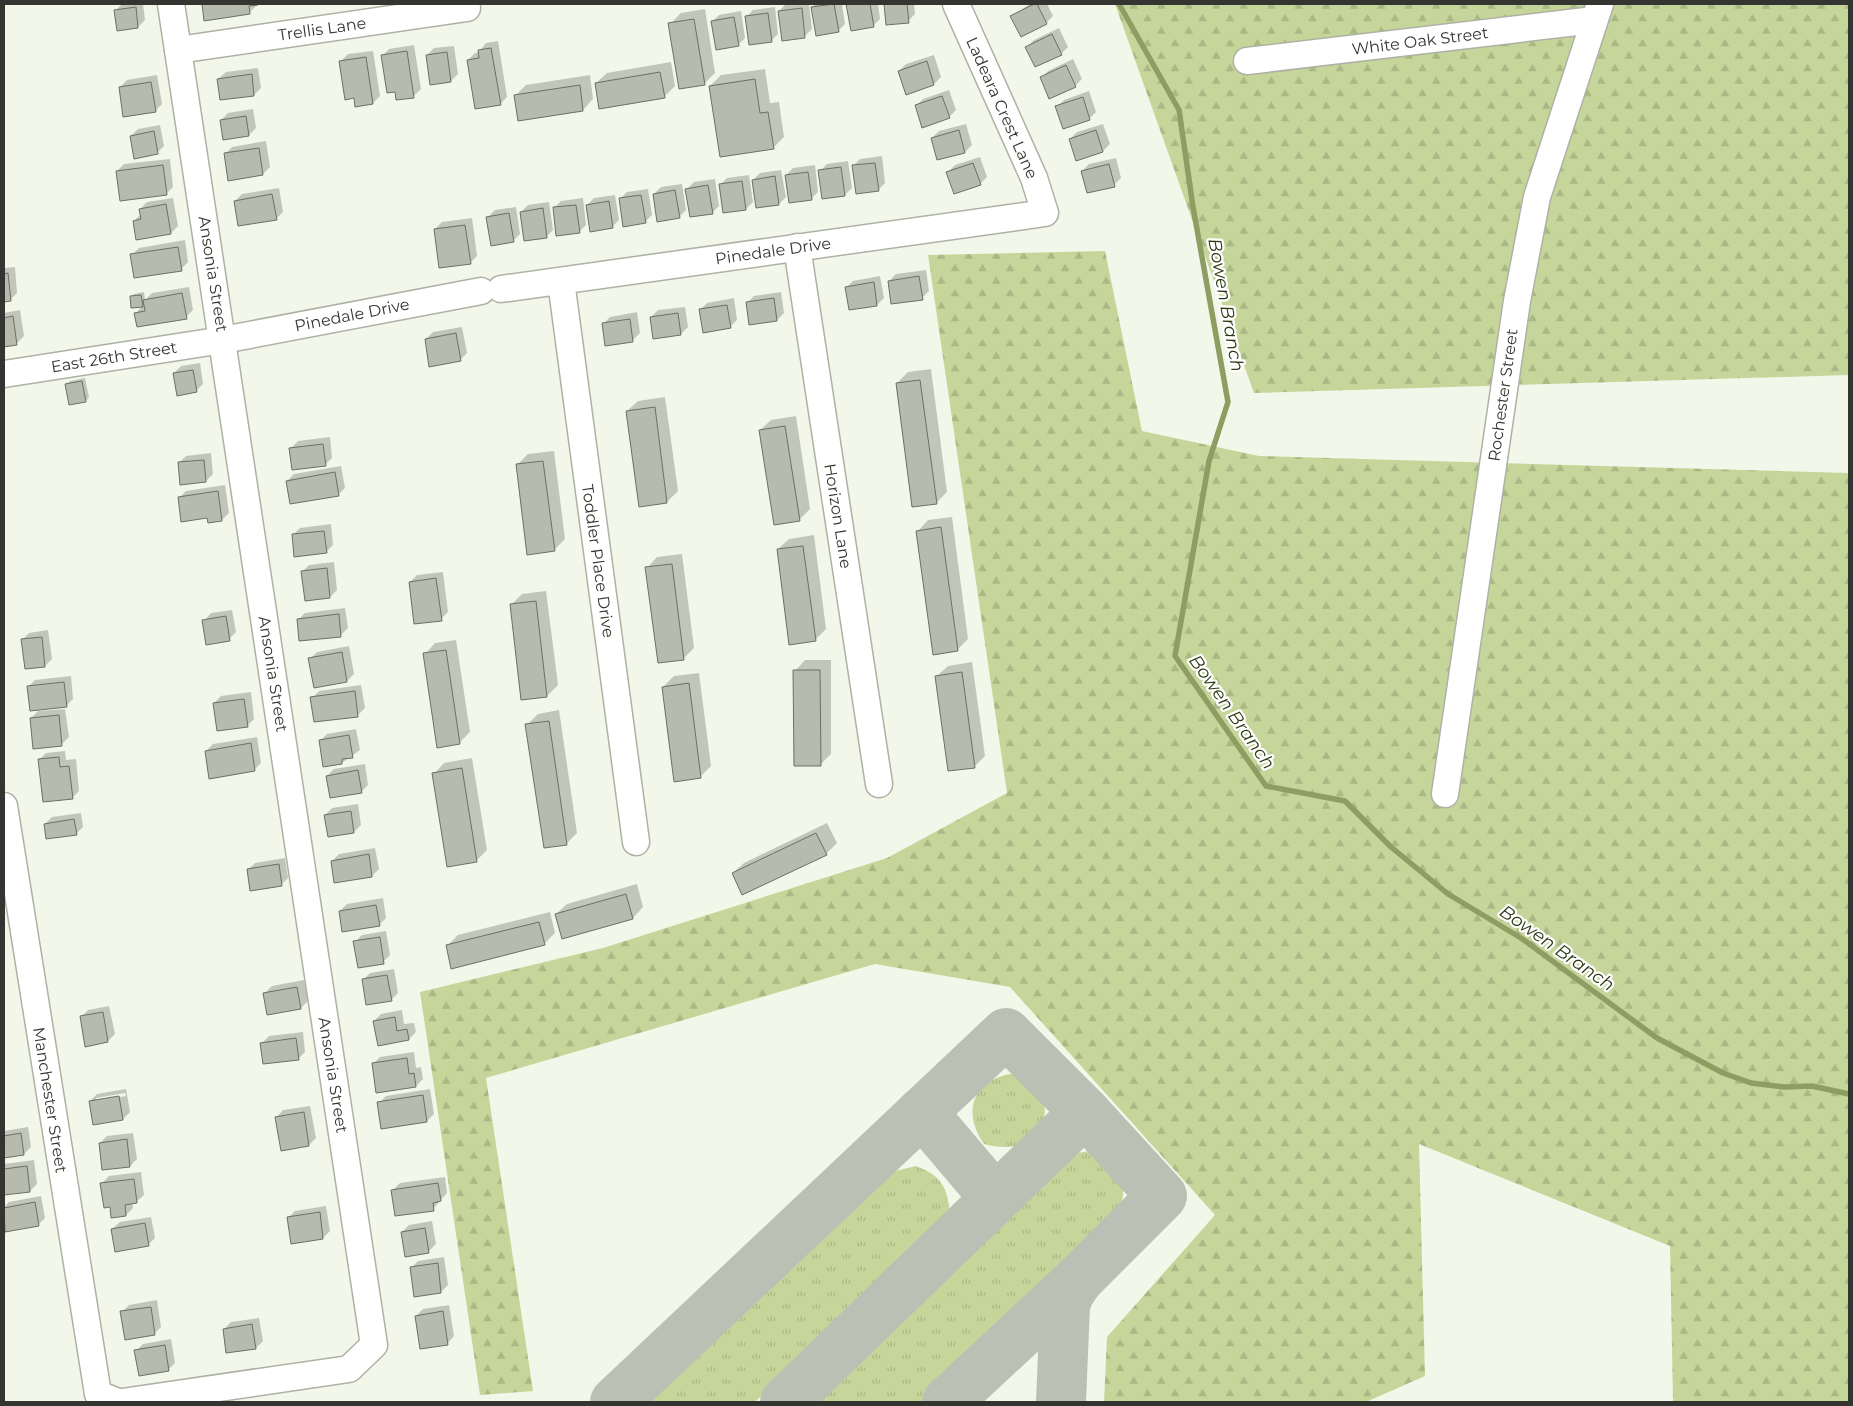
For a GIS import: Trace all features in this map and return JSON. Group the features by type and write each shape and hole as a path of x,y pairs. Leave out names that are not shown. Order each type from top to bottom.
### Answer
{"street":[{"name":"Ansonia Street","path":"113,1400 348,1370 374,1345 172,4"},
{"name":"Ladeara Crest Lane","path":"956,4 1034,178 1045,213"},
{"name":"Trellis Lane","path":"178,50 467,8"},
{"name":"White Oak Street","path":"1247,61 1597,12"},
{"name":"Rochester Street","path":"1445,794 1517,302 1535,206 1597,12"},
{"name":"Pinedale Drive","path":"223,340 491,290 1045,213"},
{"name":"Horizon Lane","path":"797,247 879,784"},
{"name":"Toddler Place Drive","path":"561,280 636,842"},
{"name":"East 26th Street","path":"4,374 223,340"},
{"name":"Manchester Street","path":"4,806 113,1400"}],"green space":[{"path":"1115,4 1849,4 1849,375 1254,393"},
{"path":"1105,251 1142,431 1259,456 1849,473 1849,1402 1673,1402 1670,1246 1419,1144 1425,1376 1366,1402 1104,1402 1107,1337 1215,1215 1010,987 875,964 486,1078 533,1391 480,1395 420,992 603,948 887,858 1007,793 928,255"},
{"path":"1015,1073 1032,1083 1041,1096 1045,1110 1042,1124 1034,1135 1022,1144 1005,1147 984,1144 973,1120 975,1098 989,1082 1001,1076"},
{"path":"1090,1151 1112,1164 1122,1181 1122,1202 1112,1225 1089,1252 927,1402 799,1402 1063,1155"},
{"path":"916,1166 932,1174 942,1184 950,1214 755,1402 648,1402 891,1172"}],"building":[{"path":"202,4 258,5 249,6 250,14 204,21"},
{"path":"834,4 839,32 816,36 811,7"},
{"path":"846,4 870,4 874,27 851,31"},
{"path":"884,4 907,4 909,23 886,25"},
{"path":"1037,4 1047,24 1021,37 1010,16"},
{"path":"136,7 138,28 117,31 114,10"},
{"path":"802,8 805,38 782,41 778,11"},
{"path":"768,13 772,42 749,45 745,16"},
{"path":"734,17 739,46 716,50 711,21"},
{"path":"694,19 705,85 679,89 668,23"},
{"path":"1052,34 1062,55 1035,67 1025,47"},
{"path":"491,48 501,105 475,109 467,60 479,58 478,50"},
{"path":"407,51 414,98 396,100 395,92 387,93 381,55"},
{"path":"447,52 451,82 430,85 426,55"},
{"path":"366,57 373,104 355,107 354,98 345,100 339,61"},
{"path":"927,61 934,85 906,95 898,71"},
{"path":"1066,65 1076,87 1049,99 1040,77"},
{"path":"660,72 665,98 599,109 595,83"},
{"path":"252,74 254,96 220,100 217,79"},
{"path":"755,79 760,113 768,112 774,149 720,157 709,86"},
{"path":"151,82 156,112 123,117 119,87"},
{"path":"580,85 583,111 518,121 514,95"},
{"path":"942,96 950,118 922,128 915,105"},
{"path":"1083,97 1090,120 1063,129 1055,106"},
{"path":"246,116 249,136 223,140 220,120"},
{"path":"959,130 965,153 937,160 931,138"},
{"path":"1096,130 1103,152 1076,161 1069,139"},
{"path":"154,131 158,154 134,159 130,136"},
{"path":"259,148 263,175 228,181 224,153"},
{"path":"875,163 879,191 856,194 852,165"},
{"path":"973,163 981,185 954,194 946,172"},
{"path":"1109,164 1115,187 1087,193 1081,171"},
{"path":"163,165 167,195 120,201 116,171"},
{"path":"841,167 845,196 822,199 818,170"},
{"path":"808,172 812,200 789,203 785,175"},
{"path":"775,176 779,205 756,208 752,180"},
{"path":"742,181 746,210 723,213 719,184"},
{"path":"708,185 713,214 690,217 685,189"},
{"path":"675,190 680,218 657,222 653,194"},
{"path":"272,194 277,220 238,226 234,201"},
{"path":"641,195 646,223 623,227 619,198"},
{"path":"609,201 613,228 590,232 586,205"},
{"path":"166,204 171,234 136,240 133,221 141,219 139,209"},
{"path":"576,205 580,233 556,236 553,207"},
{"path":"543,208 547,238 524,241 520,212"},
{"path":"509,213 514,242 491,246 486,217"},
{"path":"465,225 471,264 439,268 434,229"},
{"path":"178,247 182,271 134,278 130,254"},
{"path":"8,273 11,301 4,302 4,274"},
{"path":"919,276 923,300 891,304 888,281"},
{"path":"874,282 877,306 849,310 845,287"},
{"path":"182,293 187,319 137,327 134,313 145,311 143,300"},
{"path":"141,295 143,307 131,308 130,296"},
{"path":"774,298 777,321 749,325 746,302"},
{"path":"727,305 731,328 703,333 699,309"},
{"path":"678,313 681,335 653,339 650,317"},
{"path":"13,316 17,345 4,347 4,318"},
{"path":"630,319 633,342 605,346 602,323"},
{"path":"456,333 461,361 429,367 425,339"},
{"path":"193,370 197,392 177,396 173,373"},
{"path":"920,380 937,504 912,507 896,383"},
{"path":"82,381 86,402 69,405 65,384"},
{"path":"655,407 667,503 639,507 626,411"},
{"path":"785,426 800,521 774,525 759,430"},
{"path":"323,444 326,466 292,470 289,448"},
{"path":"204,460 206,482 180,485 178,462"},
{"path":"543,461 555,551 527,555 516,464"},
{"path":"335,472 339,496 290,504 286,481"},
{"path":"218,491 222,521 208,523 207,518 181,522 178,497"},
{"path":"941,527 958,651 933,655 916,531"},
{"path":"324,531 327,553 294,557 292,534"},
{"path":"803,546 816,641 789,645 777,549"},
{"path":"672,564 684,660 658,663 645,567"},
{"path":"327,568 330,598 305,601 301,571"},
{"path":"436,578 442,621 414,624 409,582"},
{"path":"536,601 547,697 521,700 510,604"},
{"path":"339,614 341,637 299,641 297,619"},
{"path":"226,616 230,641 206,645 202,620"},
{"path":"42,637 45,667 25,669 21,639"},
{"path":"446,650 460,744 437,748 423,653"},
{"path":"342,652 347,682 314,688 308,658"},
{"path":"793,670 820,670 821,766 794,766"},
{"path":"962,672 975,768 948,771 935,676"},
{"path":"64,682 67,707 30,711 27,686"},
{"path":"689,683 701,778 674,782 662,687"},
{"path":"355,691 358,717 314,722 310,697"},
{"path":"244,699 248,727 217,731 213,703"},
{"path":"59,715 62,746 33,749 30,718"},
{"path":"549,721 567,845 544,848 525,724"},
{"path":"349,735 353,758 342,759 342,764 323,767 319,740"},
{"path":"251,743 255,771 209,779 205,751"},
{"path":"59,757 60,767 69,766 73,799 43,802 38,759"},
{"path":"462,768 477,862 447,867 432,773"},
{"path":"358,770 362,793 330,798 326,776"},
{"path":"351,811 354,833 328,837 324,815"},
{"path":"74,819 77,835 46,839 44,824"},
{"path":"816,833 827,855 742,895 732,873"},
{"path":"369,854 372,877 334,883 331,861"},
{"path":"279,864 282,886 250,891 247,869"},
{"path":"626,894 633,919 562,939 555,914"},
{"path":"376,905 380,926 342,932 339,911"},
{"path":"539,922 545,945 451,969 446,945"},
{"path":"380,937 384,964 358,968 353,941"},
{"path":"387,975 392,1001 366,1005 362,979"},
{"path":"297,987 301,1009 267,1015 263,993"},
{"path":"103,1012 108,1042 85,1047 80,1016"},
{"path":"395,1017 397,1031 407,1029 409,1040 378,1046 373,1021"},
{"path":"296,1038 299,1060 263,1064 260,1043"},
{"path":"407,1058 409,1074 414,1073 416,1087 376,1093 372,1063"},
{"path":"423,1095 427,1122 381,1129 377,1102"},
{"path":"119,1096 123,1120 93,1125 89,1101"},
{"path":"304,1112 309,1146 281,1151 275,1117"},
{"path":"21,1133 24,1155 4,1158 4,1136"},
{"path":"127,1139 130,1167 102,1170 99,1143"},
{"path":"27,1166 30,1192 4,1195 4,1169"},
{"path":"134,1179 137,1203 125,1205 126,1216 111,1218 110,1207 104,1208 100,1183"},
{"path":"438,1183 441,1201 433,1203 434,1211 395,1216 391,1190"},
{"path":"35,1202 39,1226 5,1232 4,1208"},
{"path":"320,1212 323,1239 291,1244 287,1217"},
{"path":"145,1223 149,1246 115,1252 111,1229"},
{"path":"425,1228 429,1253 405,1257 401,1232"},
{"path":"438,1263 441,1293 414,1297 410,1267"},
{"path":"151,1307 155,1335 125,1340 120,1311"},
{"path":"443,1311 448,1345 420,1349 415,1316"},
{"path":"252,1324 256,1349 226,1353 223,1329"},
{"path":"165,1345 169,1371 139,1376 134,1350"}],"waterway":[{"name":"Bowen Branch","path":"1119,4 1179,110 1193,207 1228,402 1209,461 1175,656 1266,786 1345,801 1391,847 1448,894 1521,938 1657,1038 1723,1073 1751,1083 1785,1087 1812,1086 1849,1094"}],"taxiway":[{"path":"615,1402 1006,1033 1085,1112 1162,1196 1078,1280 947,1402"},
{"path":"922,1112 995,1198"},
{"path":"785,1402 1085,1112"},
{"path":"1061,1402 1065,1305 1069,1294 1078,1280"}]}
